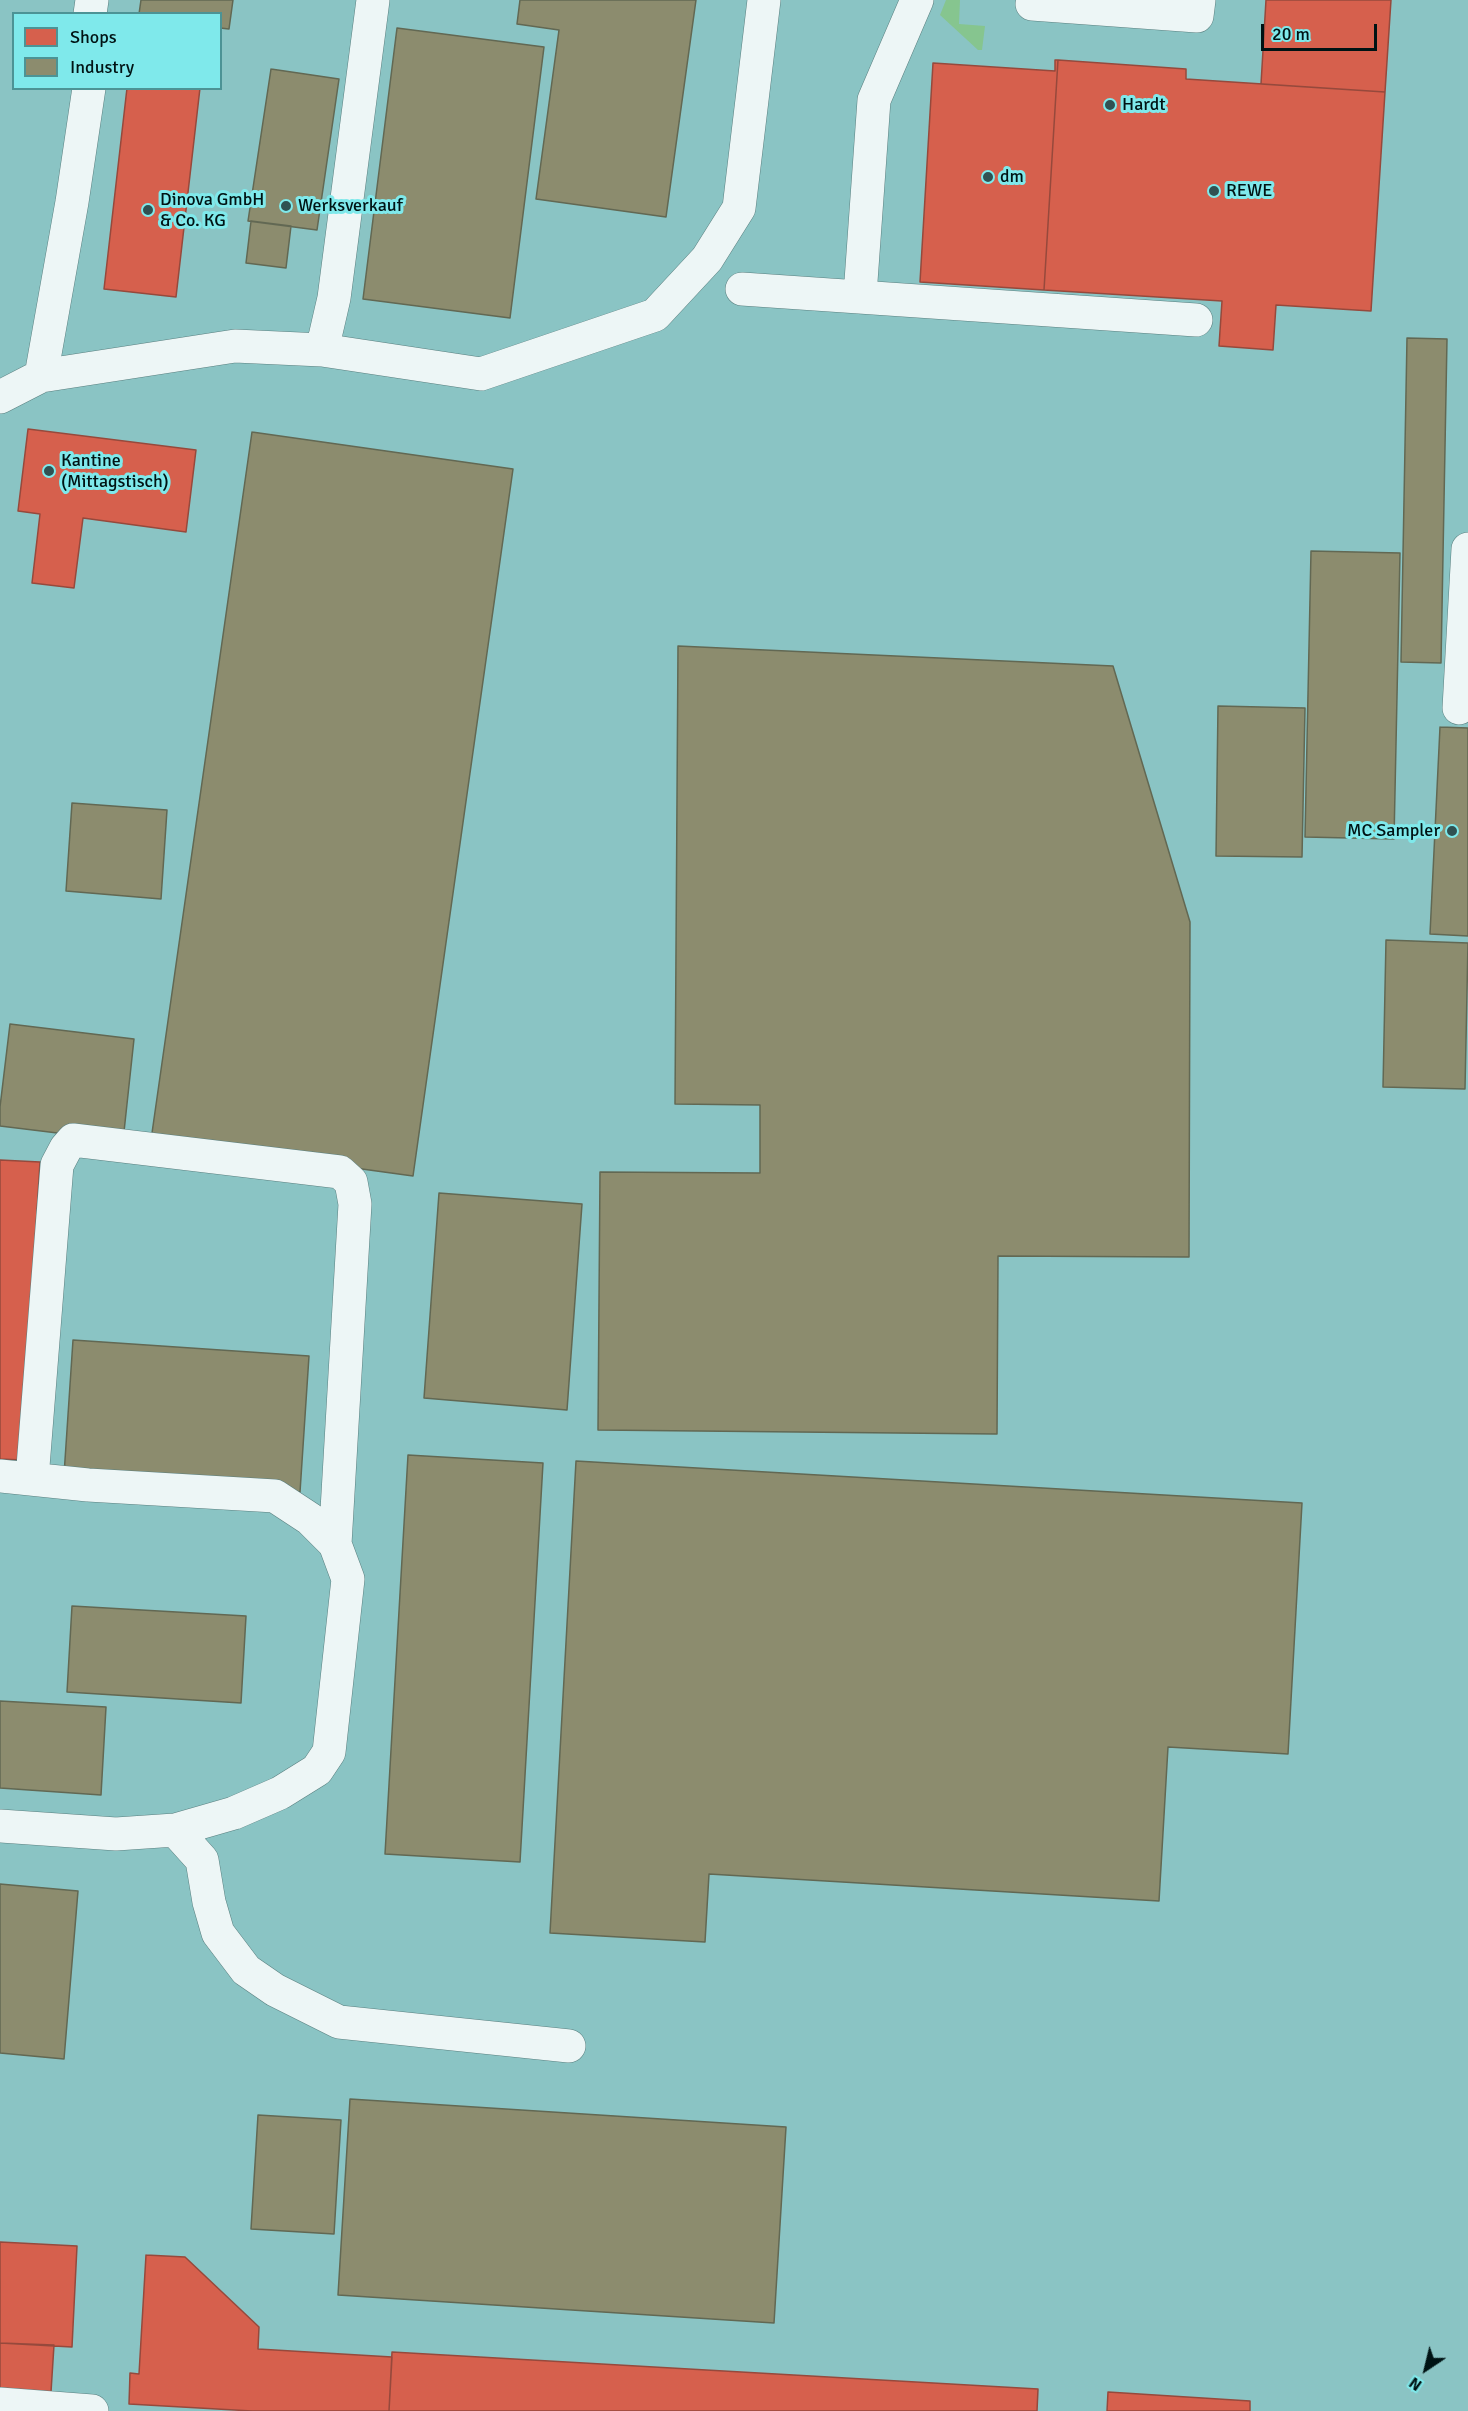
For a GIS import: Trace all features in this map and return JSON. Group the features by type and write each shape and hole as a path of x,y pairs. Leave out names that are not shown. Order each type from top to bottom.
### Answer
{"lane":[{"path":"322,350 334,298 373,0"},
{"path":"0,397 41,376 235,346 322,350 481,374 655,315 707,259 739,208 765,0"},
{"path":"860,295 874,100 917,0"},
{"path":"1033,0 1032,4 1197,16 1199,0"},
{"path":"41,376 72,202 88,90"},
{"path":"742,289 860,295 1196,320"},
{"path":"1459,708 1468,549"},
{"path":"0,1826 116,1834 175,1830 234,1813 280,1793 317,1770 329,1752 348,1580 335,1544 355,1204 351,1182 339,1172 74,1140 66,1148 57,1165 32,1479"},
{"path":"0,1476 275,1496 310,1519 335,1544"},
{"path":"175,1830 202,1860 209,1902 218,1933 246,1970 275,1990 339,2022 569,2046"},
{"path":"0,2404 92,2411"}],"green space":[{"path":"946,0 960,0 959,24 985,26 982,50 978,50 940,15"}],"building: Shops":[{"path":"1266,0 1391,0 1385,92 1261,84"},
{"name":"dm","path":"1055,60 1058,60 1044,290 920,282 933,63 1055,71"},
{"name":"REWE","path":"1058,60 1186,69 1186,79 1385,92 1371,311 1276,305 1273,350 1219,346 1222,301 1044,290"},
{"path":"127,90 200,90 176,297 104,289"},
{"path":"28,429 196,450 186,532 83,518 74,588 32,583 40,514 18,511"},
{"path":"0,1160 40,1162 22,1460 0,1459"},
{"path":"0,2242 77,2246 72,2347 0,2343"},
{"path":"146,2255 185,2257 259,2327 258,2349 392,2357 389,2411 252,2411 129,2404 130,2373 139,2374"},
{"path":"0,2343 54,2345 51,2392 0,2389"},
{"path":"392,2352 1038,2389 1037,2411 389,2411"},
{"path":"1108,2392 1250,2401 1250,2411 1107,2411"}],"building: Industry":[{"path":"141,0 233,0 229,29 222,28 222,12 139,12"},
{"path":"520,0 696,0 666,217 536,199 559,30 517,24"},
{"path":"397,28 544,47 510,318 363,299"},
{"path":"271,69 339,79 317,230 248,221"},
{"path":"251,221 291,226 286,268 246,263"},
{"path":"1407,338 1447,339 1441,663 1401,662"},
{"path":"252,432 513,469 413,1176 151,1140"},
{"path":"1311,551 1400,553 1394,839 1305,837"},
{"path":"678,646 1113,666 1190,922 1189,1257 998,1256 997,1434 598,1430 600,1172 760,1173 760,1105 675,1104"},
{"path":"1218,706 1305,708 1302,857 1216,856"},
{"name":"MC Sampler","path":"1440,727 1468,728 1468,936 1430,934"},
{"path":"72,803 167,810 161,899 66,891"},
{"path":"1386,940 1468,943 1465,1089 1383,1087"},
{"path":"10,1024 134,1039 123,1141 0,1126 0,1107"},
{"path":"439,1193 582,1204 567,1410 424,1398"},
{"path":"73,1340 309,1356 300,1492 64,1475"},
{"path":"408,1455 543,1463 520,1862 385,1854"},
{"path":"576,1461 1302,1503 1288,1754 1168,1747 1159,1901 709,1874 705,1942 550,1933"},
{"path":"72,1606 246,1616 241,1703 67,1692"},
{"path":"0,1701 106,1707 101,1795 0,1788"},
{"path":"0,1884 78,1891 64,2059 0,2053"},
{"path":"350,2099 786,2127 774,2323 338,2295"},
{"path":"258,2115 341,2120 334,2234 251,2229"}],"place":[{"name":"Hardt","path":"1110,105"},
{"name":"dm","path":"988,177"},
{"name":"REWE","path":"1214,191"},
{"name":"Werksverkauf","path":"286,206"},
{"name":"Dinova GmbH & Co. KG","path":"148,210"},
{"name":"Kantine (Mittagstisch)","path":"49,471"},
{"name":"MC Sampler","path":"1452,831"}]}
